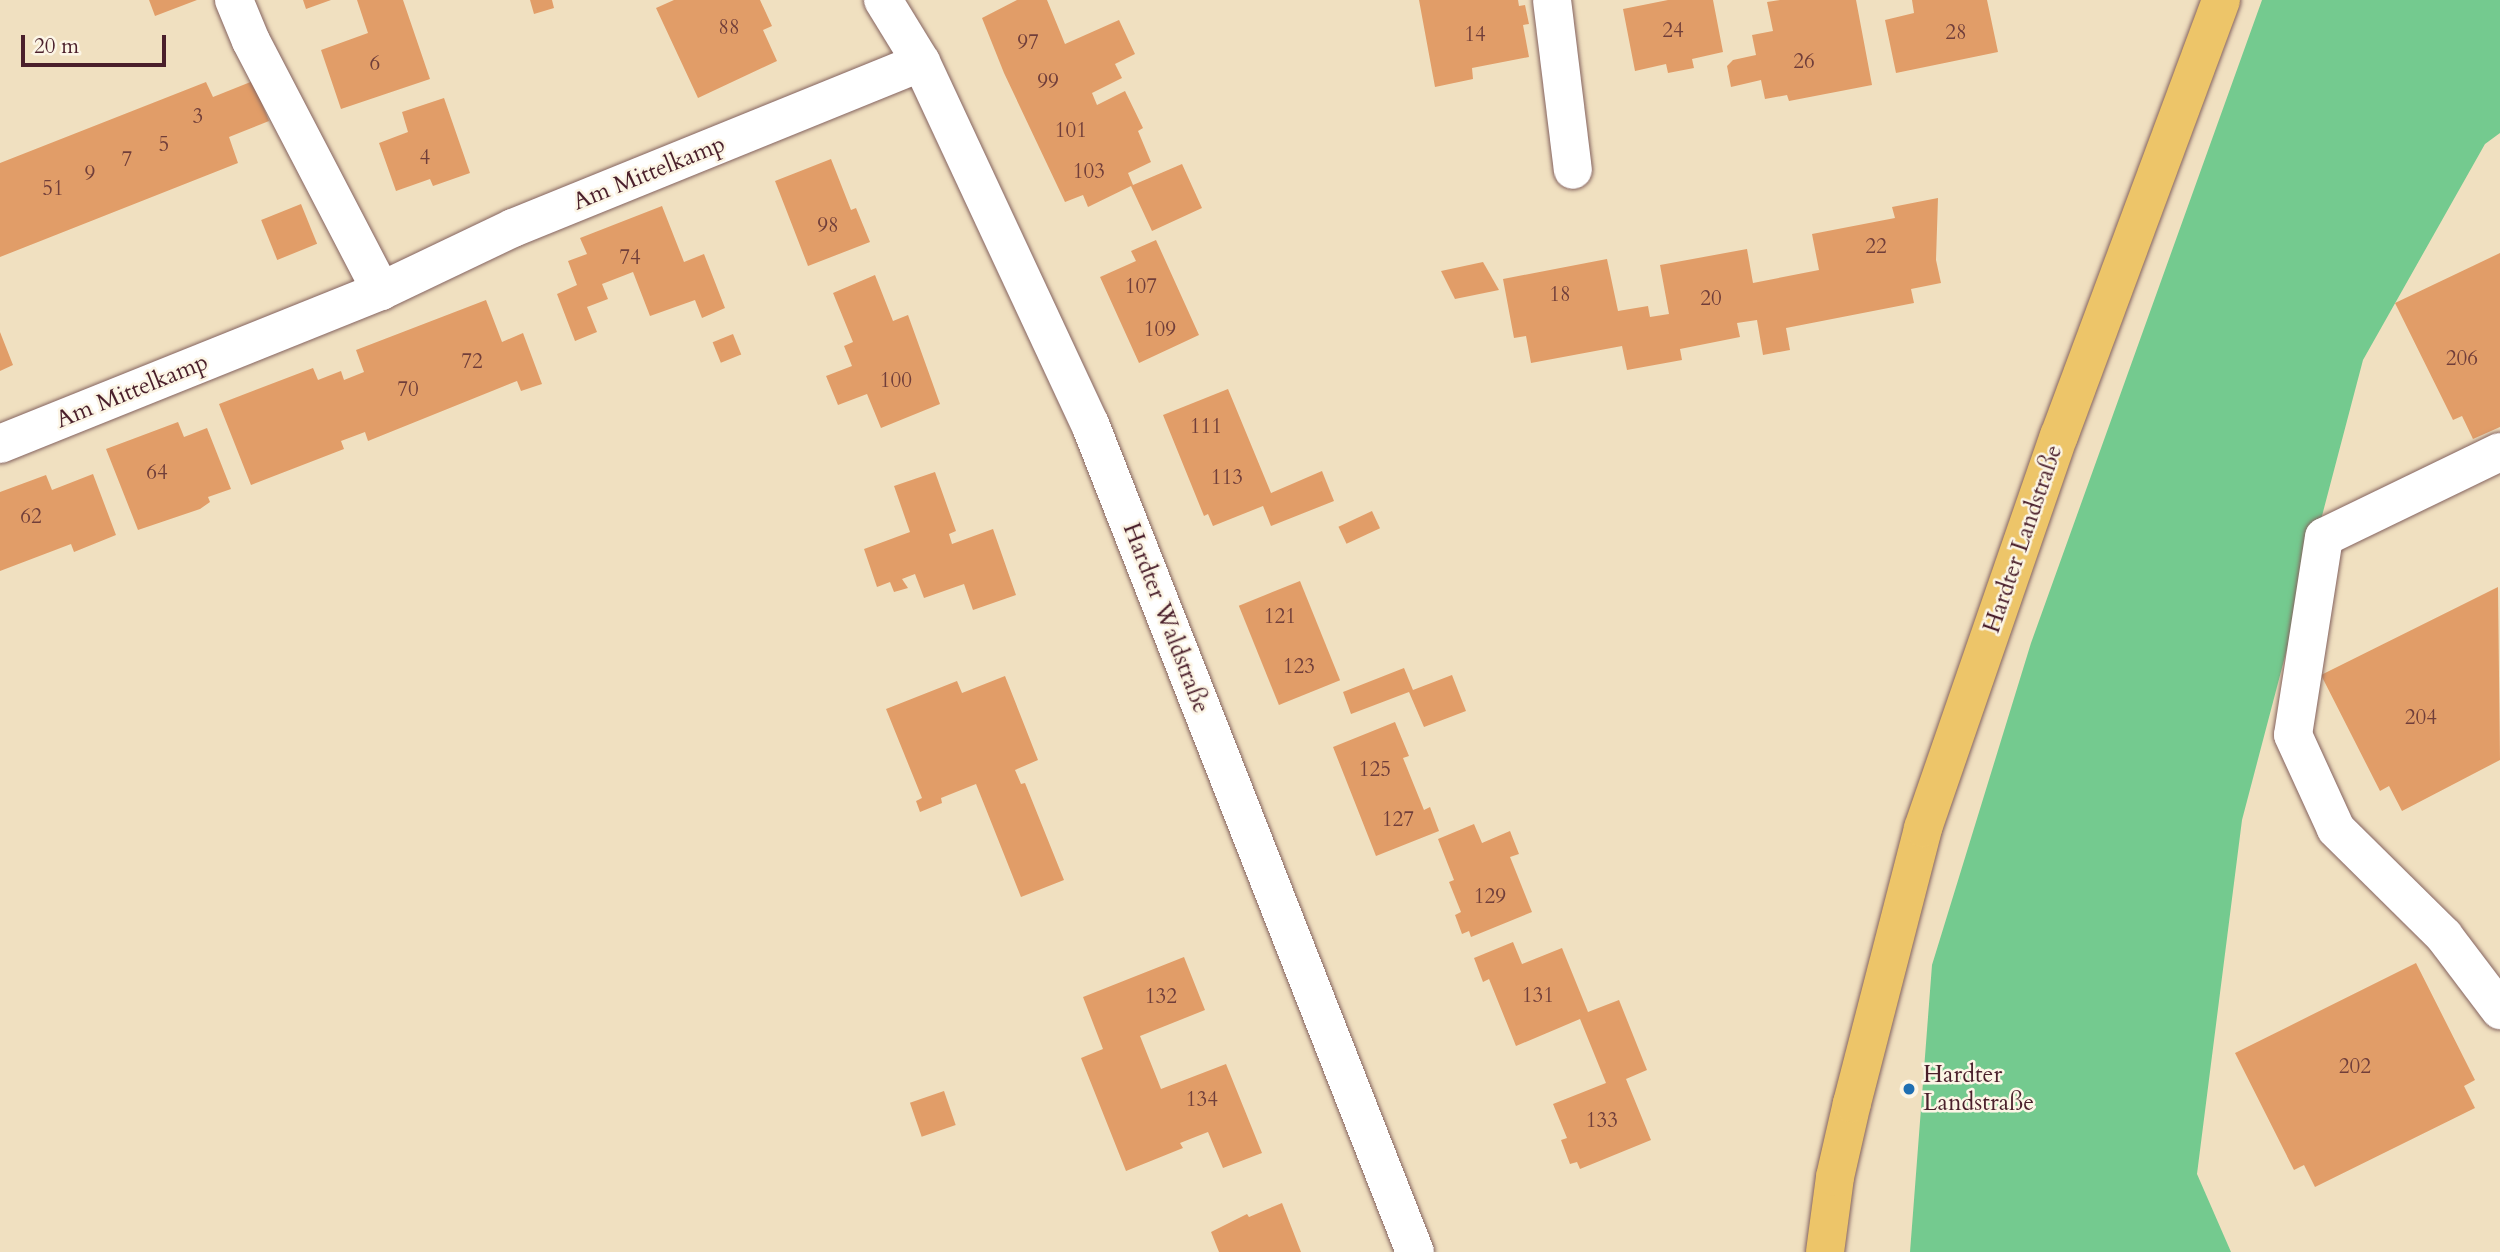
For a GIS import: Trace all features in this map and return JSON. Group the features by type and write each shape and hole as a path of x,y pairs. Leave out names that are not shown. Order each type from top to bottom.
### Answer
{"main road":[{"name":"Hardter Landstraße","path":"1825,1252 1835,1177 1852,1103 1923,828 2059,436 2221,0"}],"street":[{"path":"234,0 251,41 381,291"},
{"name":"Hardter Waldstraße","path":"883,0 921,62 1090,424 1415,1252"},
{"path":"1552,0 1573,170"},
{"name":"Am Mittelkamp","path":"0,444 381,291 513,229 921,62"},
{"path":"2500,452 2324,537 2292,736 2336,829 2444,936 2500,1010"}],"green space":[{"path":"2262,0 2500,0 2500,133 2485,144 2363,360 2242,820 2197,1174 2231,1252 1910,1252 1932,965 2031,643"}],"building":[{"path":"149,0 197,0 155,16"},
{"path":"303,0 331,0 306,9"},
{"path":"357,0 403,0 430,79 341,109 321,50 368,33"},
{"path":"530,0 552,0 554,8 534,14"},
{"path":"674,0 760,0 772,26 763,30 777,61 698,98 656,8"},
{"path":"1017,0 1047,0 1065,44 1119,20 1135,54 1115,64 1122,78 1092,93 1097,105 1125,91 1143,128 1138,131 1151,162 1128,173 1133,185 1182,164 1202,208 1152,231 1131,186 1088,207 1083,195 1065,202 1004,73 982,18"},
{"path":"1419,0 1518,0 1519,6 1525,5 1529,24 1523,25 1529,57 1472,68 1473,79 1435,87"},
{"path":"1668,0 1713,0 1723,52 1692,59 1694,68 1668,73 1666,64 1635,71 1623,9"},
{"path":"1856,0 1872,85 1789,101 1787,95 1765,99 1761,80 1731,87 1727,66 1733,60 1756,55 1752,35 1773,31 1767,2"},
{"path":"1912,0 1987,0 1998,52 1896,73 1885,20 1914,13"},
{"path":"253,81 269,121 229,137 238,163 0,257 0,163 206,82 213,97"},
{"path":"444,98 470,173 433,186 430,179 396,191 379,143 408,132 402,112"},
{"path":"831,159 851,210 856,208 870,242 808,266 775,181"},
{"path":"1938,198 1936,260 1941,283 1911,289 1914,303 1786,328 1790,350 1763,355 1757,320 1737,323 1740,337 1680,349 1682,360 1627,370 1622,346 1531,363 1526,336 1514,338 1503,279 1607,259 1618,311 1648,306 1650,317 1669,314 1660,265 1747,249 1753,283 1819,270 1812,234 1895,218 1892,207"},
{"path":"301,204 317,244 277,260 261,220"},
{"path":"662,206 684,262 704,254 725,308 702,318 695,300 650,316 633,272 602,284 608,299 587,307 597,332 575,341 557,294 577,285 568,261 587,254 580,238"},
{"path":"1156,240 1199,335 1139,363 1100,277 1136,261 1131,251"},
{"path":"2500,253 2500,427 2473,439 2462,416 2453,420 2395,303"},
{"path":"1483,262 1499,290 1455,299 1441,271"},
{"path":"875,275 893,321 908,315 940,404 881,428 867,394 838,405 826,376 852,366 844,346 853,342 833,293"},
{"path":"486,300 502,342 523,333 542,384 521,391 517,381 368,441 365,432 341,441 344,449 251,485 219,404 313,368 318,380 341,371 344,380 364,372 356,350"},
{"path":"0,332 13,365 0,371"},
{"path":"733,334 741,354 721,363 713,342"},
{"path":"1228,389 1271,493 1322,471 1334,501 1271,526 1263,506 1213,526 1208,514 1204,516 1163,415"},
{"path":"178,422 184,437 207,428 231,489 208,497 210,502 200,509 138,530 106,449"},
{"path":"935,472 956,531 949,534 952,544 993,529 1016,595 973,610 964,584 924,598 915,574 902,579 908,588 894,592 890,582 877,587 864,549 910,532 894,486"},
{"path":"93,474 116,535 74,552 71,544 0,571 0,492 46,475 52,490"},
{"path":"1372,511 1380,528 1346,544 1338,527"},
{"path":"1300,581 1340,680 1279,705 1239,606"},
{"path":"2498,587 2500,760 2402,811 2389,786 2380,791 2321,675"},
{"path":"1404,668 1413,690 1452,675 1466,711 1424,727 1409,692 1351,714 1343,692"},
{"path":"1005,676 1038,760 1015,770 1021,784 1025,783 1064,880 1021,897 976,784 941,798 942,803 920,812 916,801 922,798 886,709 957,681 962,693"},
{"path":"1395,722 1409,756 1403,758 1424,810 1430,807 1439,831 1376,856 1333,747"},
{"path":"1474,824 1482,843 1510,831 1519,854 1510,857 1532,912 1471,937 1469,931 1462,934 1455,915 1461,912 1449,882 1454,880 1438,839"},
{"path":"1513,942 1522,964 1562,948 1588,1012 1619,1000 1647,1070 1626,1079 1651,1140 1580,1169 1577,1162 1570,1164 1561,1140 1567,1138 1553,1104 1606,1083 1580,1019 1516,1046 1489,979 1483,982 1474,958"},
{"path":"1184,957 1205,1010 1140,1036 1161,1089 1226,1064 1262,1153 1223,1168 1208,1132 1180,1143 1183,1148 1126,1171 1081,1058 1103,1049 1083,997"},
{"path":"2416,963 2475,1080 2464,1086 2475,1108 2315,1187 2304,1165 2294,1170 2235,1053"},
{"path":"944,1091 956,1125 922,1137 910,1103"},
{"path":"1282,1203 1301,1252 1219,1252 1211,1232 1247,1214 1249,1217"}],"place":[{"name":"Hardter Landstraße","path":"1909,1089"}]}
